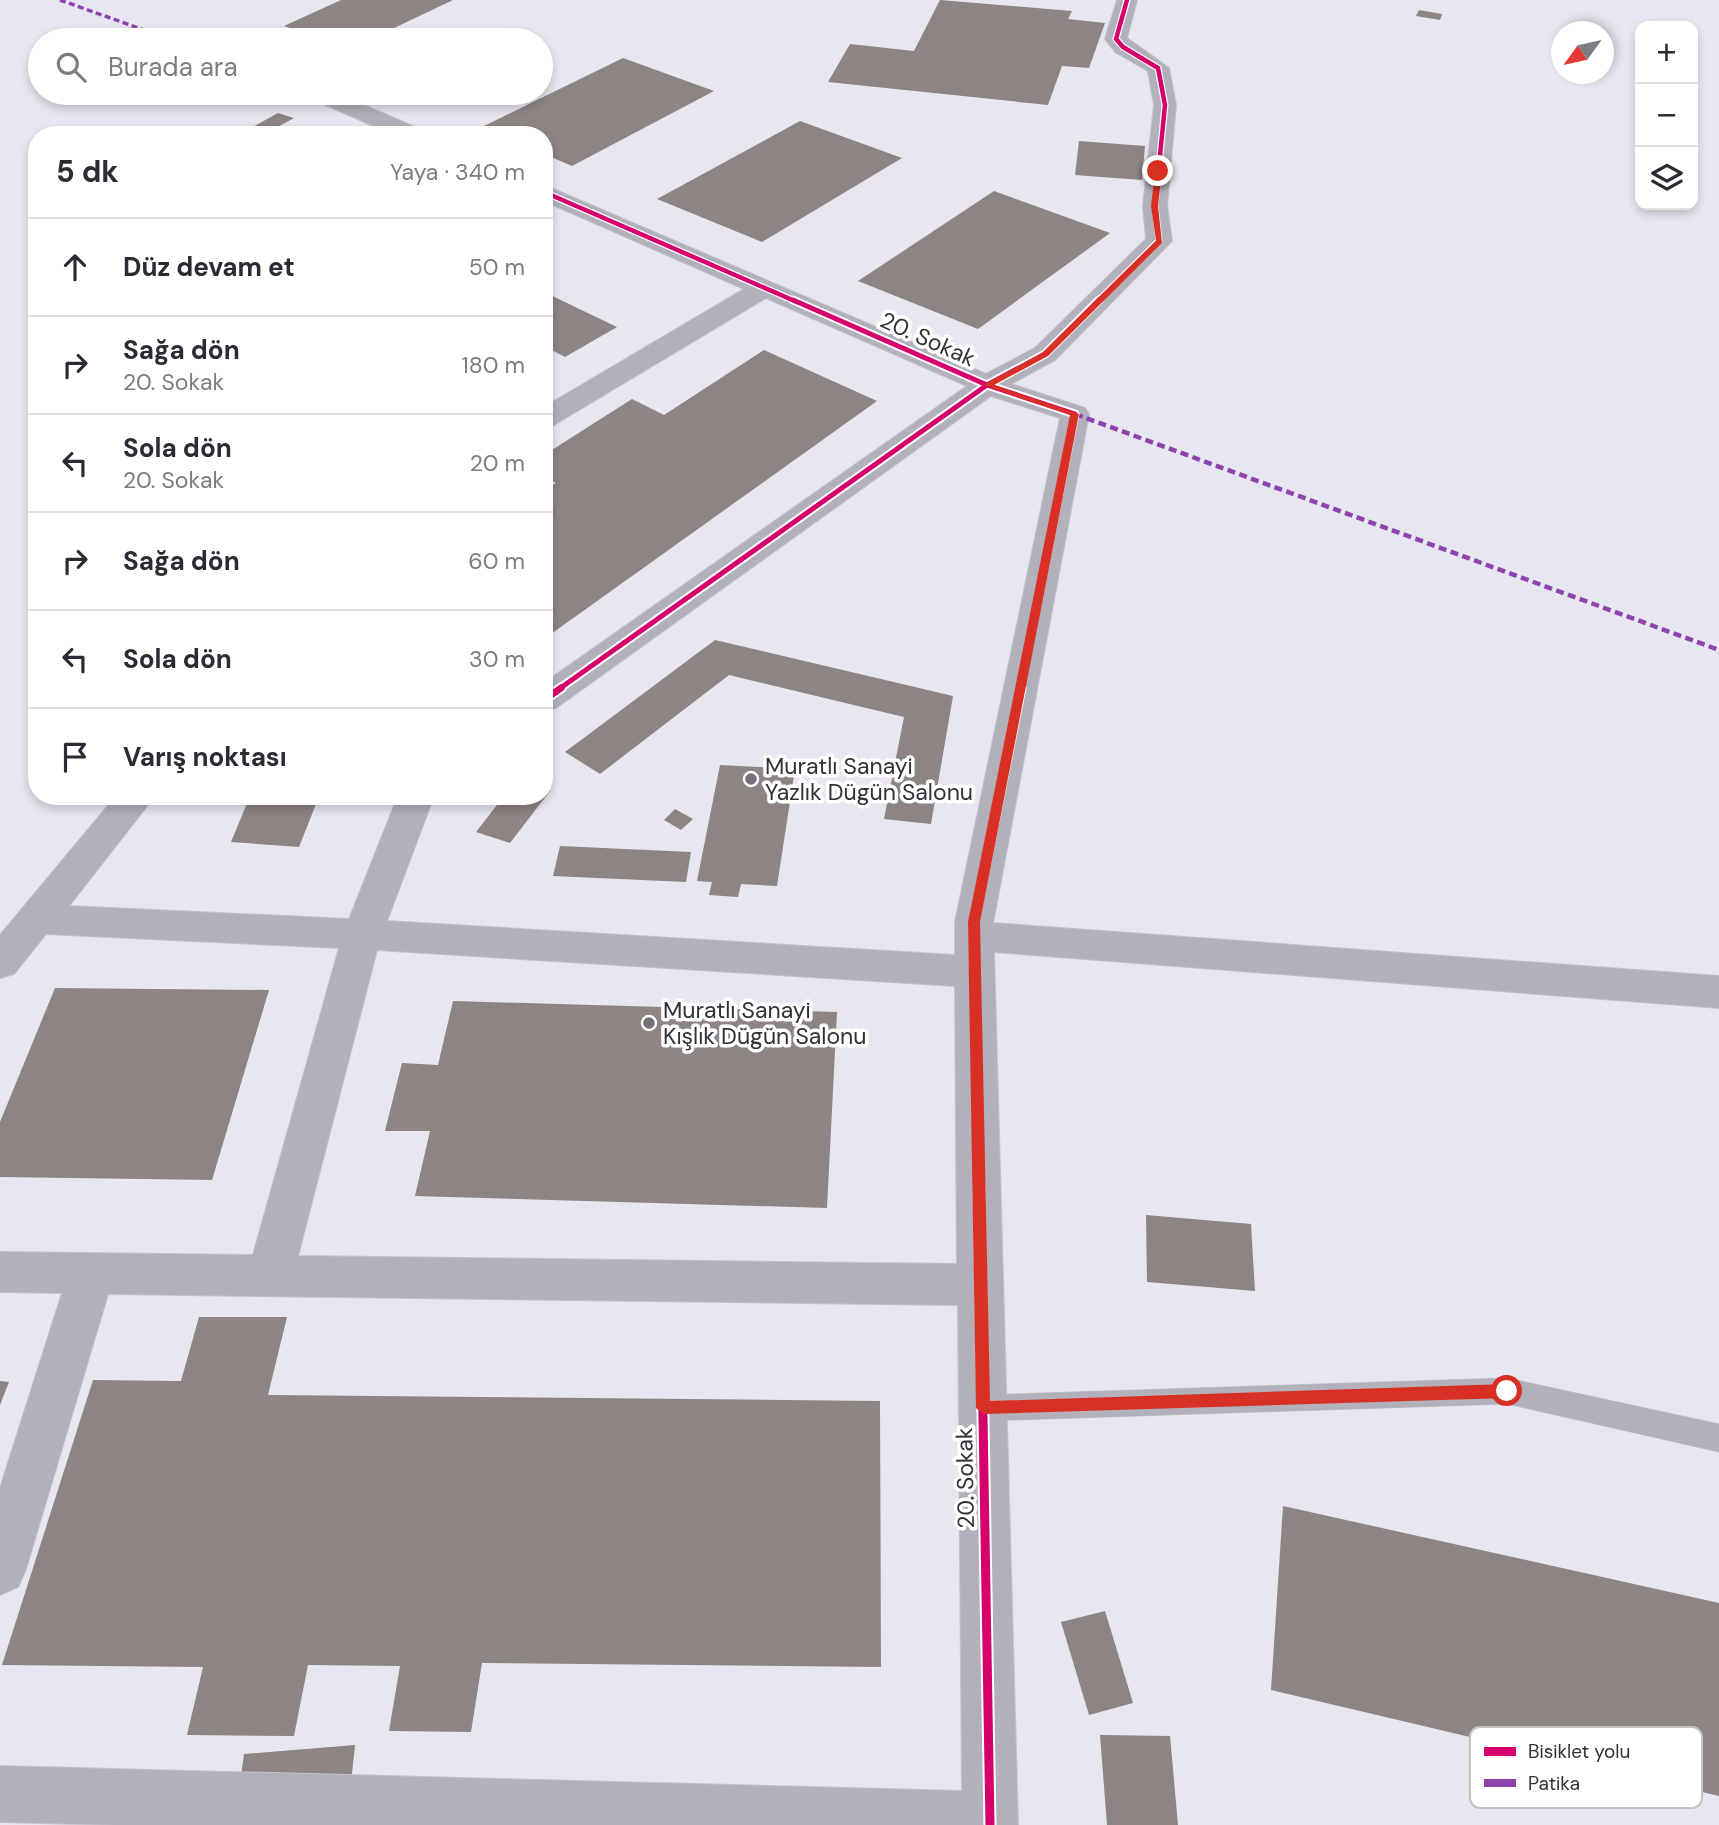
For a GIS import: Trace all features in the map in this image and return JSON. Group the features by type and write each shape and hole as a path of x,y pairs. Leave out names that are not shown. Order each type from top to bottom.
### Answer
{"street":[{"path":"553,694 987,385 1045,354 1159,241 1155,206 1165,105 1158,68 1123,47 1116,39 1127,0"},
{"path":"345,105 393,126"},
{"name":"20. Sokak","path":"553,196 987,385 1075,414 974,922 990,1823"},
{"path":"553,414 764,288"},
{"path":"0,962 130,805"},
{"path":"270,1275 362,934 412,805"},
{"path":"37,919 362,934 975,954 1719,992"},
{"path":"0,1272 981,1285"},
{"path":"0,1569 91,1273"},
{"path":"0,1794 990,1823"}],"lane":[{"path":"984,1408 1507,1391 1719,1438"}],"building":[{"path":"341,0 453,0 394,28 284,26"},
{"path":"940,0 1072,11 1068,19 1105,23 1089,68 1062,66 1048,105 828,82 850,44 914,51"},
{"path":"1419,10 1442,14 1440,20 1416,16"},
{"path":"623,58 714,91 572,166 553,158 553,126 484,126 527,105 553,105 553,92"},
{"path":"278,113 294,118 280,126 255,126"},
{"path":"800,121 902,158 762,242 657,199"},
{"path":"1079,141 1145,146 1142,180 1075,175"},
{"path":"994,191 1110,233 978,329 858,281"},
{"path":"553,296 617,327 565,357 553,351"},
{"path":"764,350 877,401 553,633 553,485 556,483 553,482 553,449 632,399 664,415"},
{"path":"715,640 953,696 931,824 884,819 904,717 729,675 600,774 565,752"},
{"path":"720,765 795,769 777,886 741,884 738,897 709,895 712,882 697,881"},
{"path":"246,805 316,805 299,847 231,842"},
{"path":"497,805 539,805 510,843 476,832"},
{"path":"675,809 693,819 681,830 664,820"},
{"path":"560,846 691,852 686,882 553,876"},
{"path":"55,988 269,990 212,1180 0,1177 0,1122"},
{"path":"453,1001 837,1012 827,1208 415,1196 430,1131 385,1131 402,1063 438,1065"},
{"path":"1146,1215 1251,1224 1255,1291 1147,1282"},
{"path":"199,1317 287,1317 268,1395 880,1401 881,1667 482,1663 471,1732 389,1731 400,1666 308,1665 294,1736 187,1735 203,1667 2,1665 93,1380 181,1381"},
{"path":"0,1381 9,1382 0,1405"},
{"path":"1283,1506 1719,1603 1719,1796 1702,1792 1702,1727 1470,1727 1470,1737 1271,1690"},
{"path":"1105,1611 1133,1703 1089,1715 1061,1622"},
{"path":"1100,1735 1170,1736 1178,1825 1107,1825"},
{"path":"355,1745 351,1783 239,1790 244,1754"}],"marked path":[{"path":"60,0 138,28"},
{"path":"1075,414 1719,650"}],"cycle path":[{"path":"553,694 987,385 1045,354 1159,241 1155,206 1165,105 1158,68 1123,47 1116,39 1127,0"},
{"path":"553,196 987,385 1075,414 974,922 990,1825"}],"place":[{"name":"Muratlı Sanayi Yazlık Dügün Salonu","path":"751,779"},
{"name":"Muratlı Sanayi Kışlık Dügün Salonu","path":"649,1023"}],"route":[{"path":"1158,171 1155,206 1159,241 1045,354 987,385 1075,414 974,922 984,1408 1507,1391"}]}
